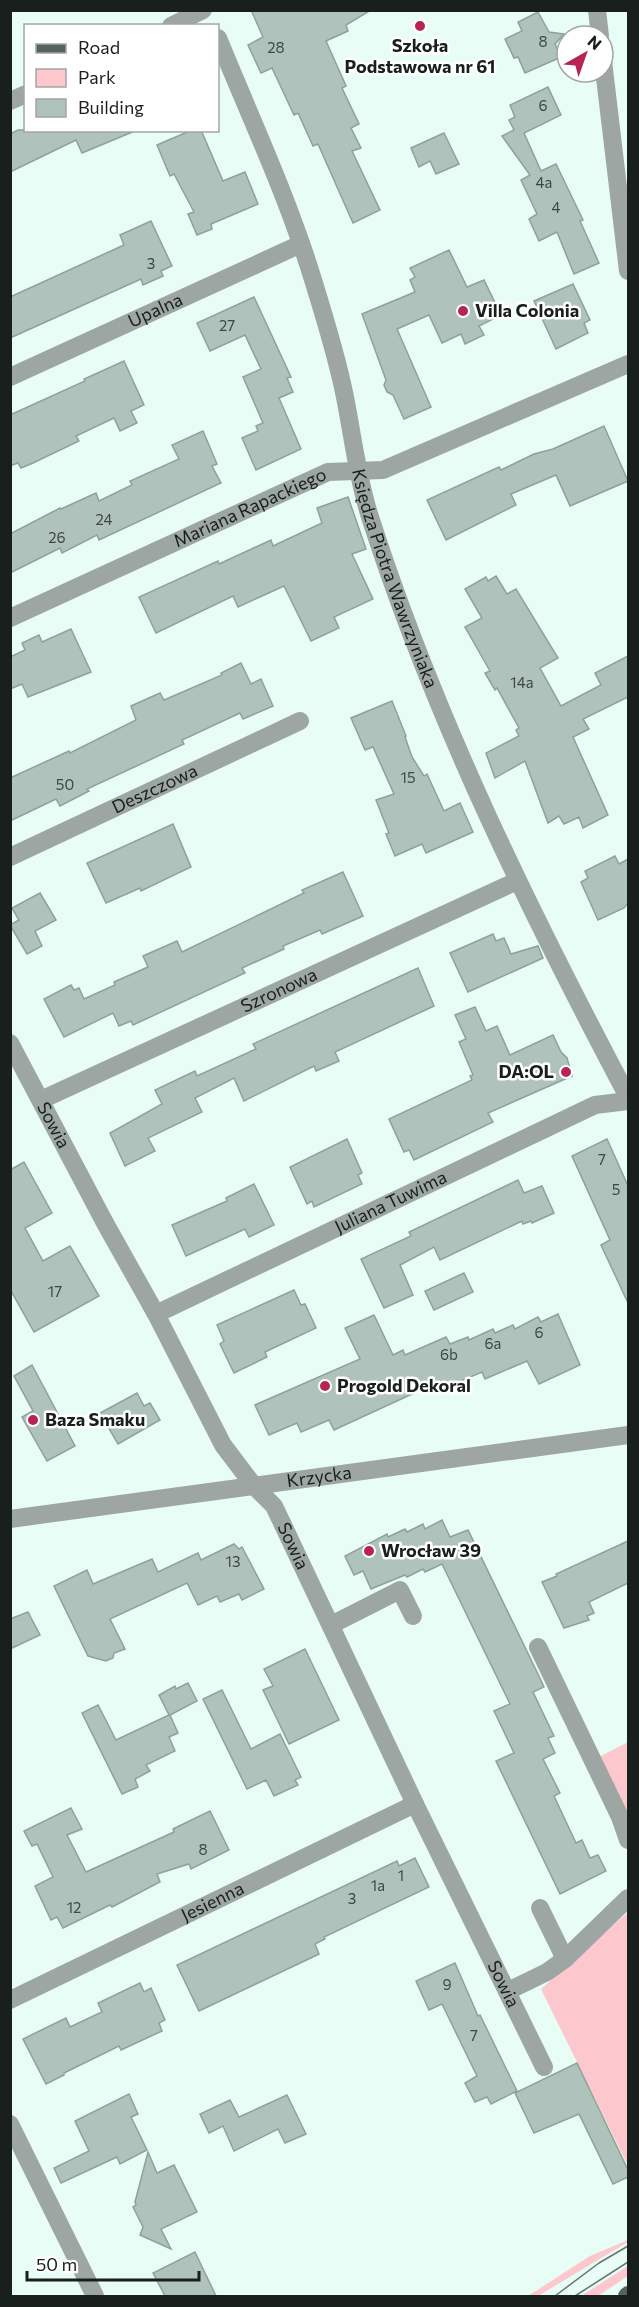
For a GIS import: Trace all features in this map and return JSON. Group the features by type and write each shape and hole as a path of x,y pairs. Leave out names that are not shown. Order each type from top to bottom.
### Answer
{"street":[{"path":"175,24 204,10 211,24"},
{"name":"Księdza Piotra Wawrzyniaka","path":"219,40 301,244 342,382 368,510 405,618 447,724 517,881 628,1099"},
{"path":"606,84 628,271"},
{"path":"10,101 24,95"},
{"name":"Upalna","path":"10,377 301,244"},
{"name":"Mariana Rapackiego","path":"10,618 328,472 383,470 628,364"},
{"name":"Deszczowa","path":"10,857 300,721"},
{"name":"Szronowa","path":"41,1100 517,881"},
{"name":"Sowia","path":"10,1043 156,1314 219,1437 230,1456 254,1486 274,1506 415,1804 544,2067"},
{"name":"Juliana Tuwima","path":"156,1314 595,1105 628,1099"},
{"name":"Krzycka","path":"10,1519 628,1435"},
{"path":"331,1625 400,1590 413,1616"},
{"path":"538,1647 620,1817 628,1840"},
{"name":"Jesienna","path":"10,2000 415,1804"},
{"path":"508,1991 536,1978 565,1959 628,1899"},
{"path":"540,1908 565,1959"},
{"path":"10,2124 95,2296"}],"green space":[{"path":"628,1742 628,1818 599,1757"},
{"path":"628,1912 628,2166 541,1989"},
{"path":"628,2240 538,2296 528,2296 590,2256"},
{"path":"628,2266 628,2276 598,2296 581,2296"}],"building":[{"path":"251,10 371,10 346,25 348,31 326,41 346,86 342,88 359,124 351,128 361,148 352,151 380,210 353,223 318,144 313,146 298,113 294,115 272,68 261,73 248,45 263,37"},
{"path":"538,12 549,32 555,33 555,60 525,73 518,57 514,58 505,39 522,31 518,22"},
{"path":"548,87 561,115 524,133 541,171 556,164 583,220 580,221 599,263 574,274 557,232 539,241 529,219 537,214 521,180 530,175 502,136 514,130 509,120 515,117 510,105"},
{"path":"18,130 24,130 24,132 133,132 82,153 76,140 10,172 10,134"},
{"path":"187,132 202,132 223,181 245,172 258,204 211,224 212,229 197,235 188,214 194,212 174,174 170,176 157,145"},
{"path":"444,133 459,164 436,174 430,161 419,167 411,148"},
{"path":"151,221 172,266 161,271 163,276 143,285 141,279 10,338 10,297 124,245 120,235"},
{"path":"449,250 467,287 484,280 501,315 479,326 484,335 465,344 461,334 442,343 429,315 397,329 431,407 404,419 393,395 387,392 384,385 386,380 362,314 415,292 410,280 415,277 410,268"},
{"path":"573,284 590,320 584,323 588,333 556,349 534,301"},
{"path":"254,297 291,377 287,378 293,392 279,398 301,449 256,470 242,438 258,431 256,426 263,423 243,377 261,369 245,335 210,351 197,323"},
{"path":"124,361 144,405 131,411 137,423 120,431 114,418 76,436 79,441 33,463 21,468 18,463 10,466 10,415"},
{"path":"604,426 628,481 570,506 556,475 511,494 516,505 446,540 427,500 499,467 501,470"},
{"path":"203,431 217,464 212,466 221,483 99,540 97,535 62,553 60,548 10,573 10,534 60,508 96,493 99,501 132,485 130,481 179,459 172,445"},
{"path":"348,497 366,549 352,554 373,599 334,617 339,628 311,641 284,586 238,607 233,596 156,633 139,597 218,561 219,564 271,540 273,546 322,523 317,508"},
{"path":"496,576 507,594 516,589 558,658 540,668 561,706 601,685 595,673 628,656 628,697 583,719 589,729 573,737 608,815 583,828 579,817 564,824 559,816 548,823 525,761 495,778 486,753 519,736 516,730 519,728 497,688 495,690 485,673 490,671 465,627 482,618 465,589 486,577 488,581"},
{"path":"71,629 91,672 28,697 22,684 10,689 10,657 25,650 22,643 39,635 42,642"},
{"path":"241,663 251,684 261,679 273,706 243,719 240,713 182,740 184,744 87,789 89,791 60,806 56,799 10,821 10,778 69,751 70,753 136,720 131,706 160,693 164,700 222,675 221,673"},
{"path":"392,701 412,757 424,776 427,774 444,811 460,803 473,832 426,853 422,844 395,856 376,800 394,794 373,747 365,750 351,718"},
{"path":"173,824 191,867 141,891 140,888 106,903 87,863"},
{"path":"615,856 619,864 628,859 628,903 624,908 598,920 581,882 588,878 585,871"},
{"path":"343,872 363,916 322,934 320,930 283,946 284,949 242,968 245,973 133,1025 131,1021 119,1026 113,1013 64,1037 44,999 71,985 74,990 79,988 84,999 148,967 143,956 177,941 182,952 304,893 302,890"},
{"path":"40,893 56,920 35,931 42,946 27,954 10,925 19,920 12,908"},
{"path":"493,934 496,941 504,938 511,954 538,946 543,958 468,992 450,953"},
{"path":"418,968 434,1006 335,1052 339,1061 316,1071 314,1066 244,1101 234,1078 195,1098 202,1112 148,1138 155,1151 125,1166 110,1133 162,1104 155,1090 195,1071 197,1076 256,1049 253,1044"},
{"path":"475,1007 486,1031 497,1026 510,1055 553,1035 561,1052 567,1058 572,1076 488,1113 493,1122 414,1160 409,1150 404,1152 389,1119 472,1080 470,1076 473,1075 459,1042 466,1039 455,1015"},
{"path":"347,1139 362,1173 358,1175 362,1184 314,1207 312,1201 307,1204 290,1167"},
{"path":"607,1139 628,1186 628,1303 601,1245 610,1240 572,1156"},
{"path":"24,1162 52,1213 25,1228 43,1261 70,1246 99,1296 34,1332 10,1289 10,1170"},
{"path":"518,1180 524,1193 542,1186 554,1213 532,1223 531,1221 523,1224 522,1221 440,1260 434,1247 400,1265 413,1295 384,1308 361,1259 411,1236 409,1232"},
{"path":"254,1184 274,1225 249,1237 245,1229 186,1256 172,1225 227,1201 226,1198"},
{"path":"464,1273 473,1292 434,1310 425,1291"},
{"path":"294,1290 301,1305 305,1304 316,1328 265,1352 267,1357 234,1373 220,1344 224,1341 217,1325"},
{"path":"558,1314 580,1365 539,1384 527,1361 485,1379 482,1372 439,1390 436,1383 334,1430 329,1420 301,1432 297,1423 269,1435 255,1405 360,1359 345,1328 374,1315 393,1355 403,1350 405,1355 446,1337 450,1344 468,1337 469,1340 493,1329 495,1333 513,1325 515,1329 538,1317 541,1322"},
{"path":"32,1365 75,1446 47,1461 22,1417 33,1411 14,1376"},
{"path":"137,1393 144,1406 150,1403 160,1420 118,1444 100,1413"},
{"path":"442,1520 450,1537 468,1530 537,1672 544,1687 533,1692 554,1736 548,1738 555,1753 543,1759 560,1793 554,1796 576,1843 582,1840 590,1858 598,1855 606,1871 560,1894 496,1761 514,1753 494,1711 510,1704 442,1564 425,1572 423,1569 407,1577 405,1575 371,1589 363,1571 354,1575 345,1556 387,1534 388,1537 405,1529 407,1532 423,1524 425,1529"},
{"path":"628,1541 628,1583 589,1602 594,1613 587,1616 589,1620 564,1628 542,1582"},
{"path":"234,1544 239,1549 242,1547 264,1589 242,1600 239,1594 220,1602 217,1596 198,1605 187,1583 110,1619 125,1649 114,1653 113,1658 106,1661 88,1656 54,1586 87,1570 93,1584 152,1559 158,1572 198,1553 201,1560"},
{"path":"28,1612 40,1635 10,1649 10,1619"},
{"path":"305,1649 339,1720 289,1744 263,1690 273,1686 264,1669"},
{"path":"188,1683 197,1701 170,1715 178,1733 169,1737 175,1751 146,1765 150,1771 135,1779 138,1787 122,1794 82,1713 98,1705 116,1740 169,1715 159,1695 175,1686 176,1689"},
{"path":"222,1690 251,1749 280,1734 301,1777 295,1780 298,1785 274,1796 266,1780 247,1789 203,1699"},
{"path":"71,1808 82,1829 67,1835 86,1872 174,1832 173,1829 210,1811 229,1850 191,1869 189,1864 157,1874 160,1882 112,1907 110,1905 63,1928 57,1917 51,1920 35,1886 53,1877 37,1844 32,1846 24,1831"},
{"path":"415,1858 429,1887 324,1937 325,1939 315,1944 319,1954 199,2011 177,1965 397,1861 399,1866"},
{"path":"455,1963 478,2016 480,2015 517,2091 491,2104 487,2097 475,2102 465,2083 477,2076 442,2004 429,2010 416,1981"},
{"path":"140,1983 144,1992 151,1988 165,2020 159,2023 162,2031 121,2050 119,2046 46,2084 23,2039 66,2018 70,2027 102,2012 98,2003"},
{"path":"577,2063 628,2170 628,2177 613,2184 579,2114 534,2133 515,2093"},
{"path":"129,2094 138,2114 131,2117 147,2150 120,2164 117,2157 61,2183 54,2168 89,2151 75,2121"},
{"path":"287,2095 306,2134 285,2143 278,2129 234,2151 223,2126 209,2133 200,2114 230,2100 239,2117"},
{"path":"148,2152 157,2173 174,2165 197,2212 161,2229 171,2249 140,2235 143,2227 133,2207 136,2205"},
{"path":"195,2252 216,2296 165,2296 153,2273"}],"tram line":[{"path":"555,2296 599,2263 628,2246"},
{"path":"575,2296 628,2262"}],"place":[{"name":"Szkoła Podstawowa nr 61","path":"420,26"},
{"name":"Villa Colonia","path":"463,311"},
{"name":"DA:OL","path":"566,1072"},
{"name":"Progold Dekoral","path":"325,1386"},
{"name":"Baza Smaku","path":"33,1420"},
{"name":"Wrocław 39","path":"369,1551"}]}
